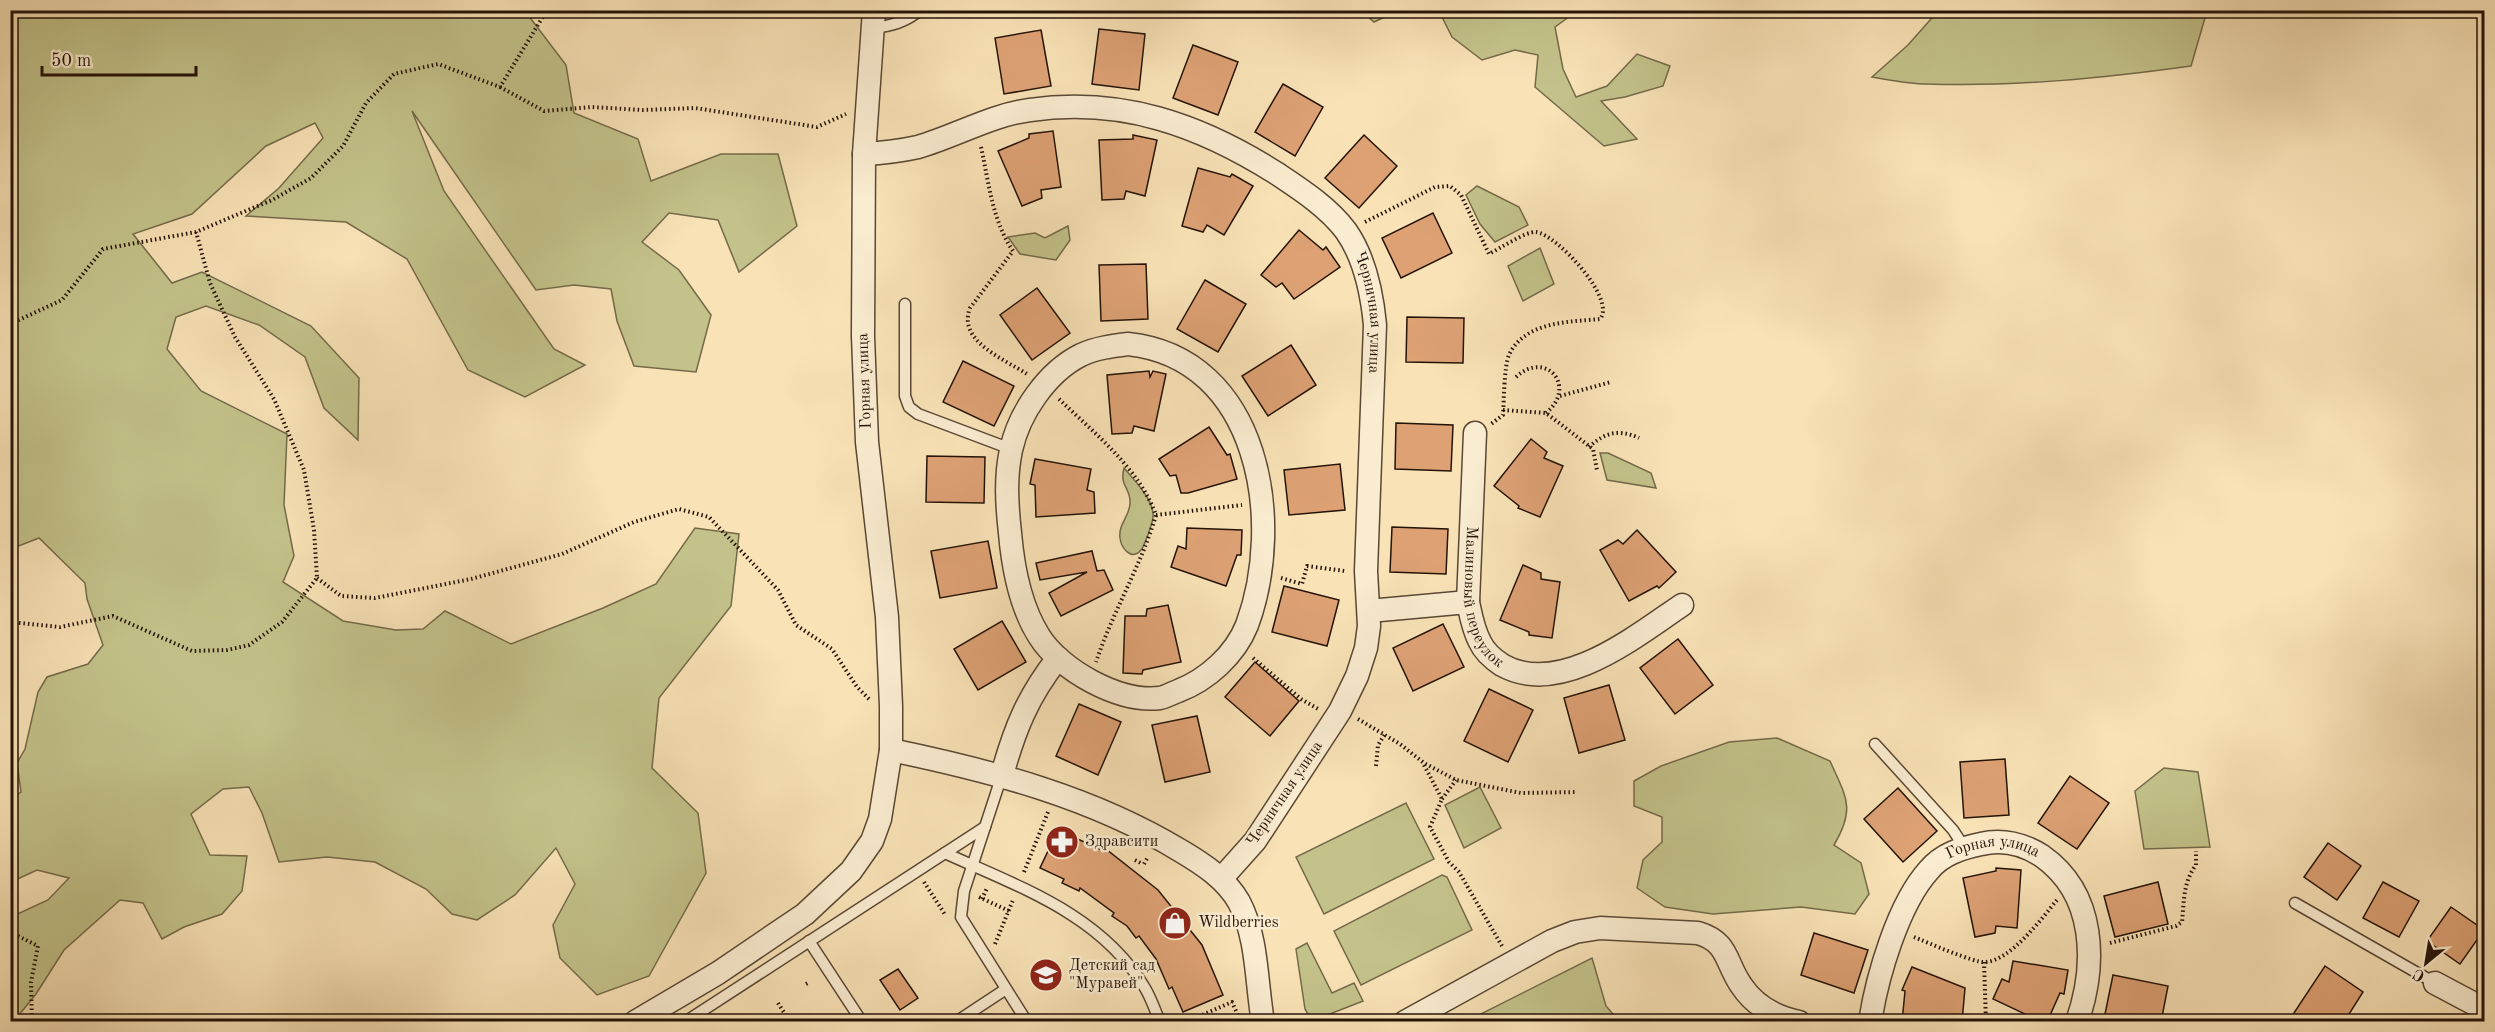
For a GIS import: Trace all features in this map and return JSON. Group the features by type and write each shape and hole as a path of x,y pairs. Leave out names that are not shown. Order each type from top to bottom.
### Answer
{"street":[{"name":"Горная улица","path":"635,1022 718,973 805,914 851,871 872,841 880,819 891,750 888,640 864,388 864,154 873,19"},
{"name":"Черничная улица","path":"864,154 920,146 962,130 1028,110 1069,106 1114,109 1157,117 1188,126 1224,143 1298,188 1346,231 1363,265 1372,294 1375,325 1365,571 1370,626 1366,648 1357,676 1340,711 1255,841 1221,879"},
{"path":"1128,344 1151,347 1172,354 1215,384 1245,433 1255,466 1262,502 1264,534 1262,566 1256,597 1246,629 1229,654 1209,675 1186,688 1160,698 1132,697 1103,688 1058,658 1039,636 1017,582 1007,501 1011,449 1032,401 1062,367 1081,355 1105,346 1128,344"},
{"name":"Малиновый переулок","path":"1480,429 1468,602 1473,627 1481,645 1494,660 1512,670 1533,674 1555,672 1597,659 1619,648 1682,605"},
{"path":"1368,611 1468,602"},
{"path":"1002,775 1022,714 1033,693 1058,658"},
{"path":"891,750 1002,775 1090,805 1150,833 1202,864 1221,879 1238,901 1249,927 1256,958 1263,1022"},
{"name":"Горная улица","path":"1870,1022 1881,976 1896,931 1914,889 1930,868 1946,855 1964,847 1993,842 2013,844 2034,851 2054,865 2070,883 2081,904 2088,928 2089,956 2087,981 2076,1022"},
{"path":"1405,1022 1552,941 1575,932 1600,928 1698,933 1709,936 1722,947 1741,985 1767,1018 1799,1022"},
{"path":"2435,983 2484,1009"}],"lane":[{"path":"903,21 909,10"},
{"path":"873,19 892,26 920,10"},
{"path":"905,304 905,396 909,407 918,414 1011,449"},
{"path":"1875,744 1953,830 1964,847"},
{"path":"1002,775 964,891 961,917 1027,1022"},
{"path":"686,1022 985,827"},
{"path":"945,853 1062,907 1109,942 1146,989 1160,1022"},
{"path":"2295,903 2435,983"},
{"path":"809,941 862,1022"},
{"path":"956,1022 1006,989"}],"path":[{"path":"500,87 547,10"},
{"path":"10,324 62,300 103,249 196,232 272,201 311,178 344,146 366,103 394,74 438,64 500,87 544,111 592,107 643,110 694,108 817,127 847,113"},
{"path":"981,147 996,218 1013,250 970,308 966,319 968,329 978,342 1028,375"},
{"path":"1364,222 1436,187 1450,186 1461,195 1489,254 1532,231 1543,233 1553,239 1597,286 1604,311 1600,319 1552,324 1521,338 1509,356 1503,410 1499,420 1480,429"},
{"path":"10,622 60,627 113,616 192,651 227,650 249,645 282,622 316,578 314,530 304,470 274,399 236,337 210,283 196,232"},
{"path":"1516,377 1524,370 1535,366 1546,368 1555,375 1560,385 1560,396 1555,406 1546,413"},
{"path":"1560,396 1611,381"},
{"path":"1059,399 1124,463 1140,483 1156,515 1147,547 1104,637 1096,662"},
{"path":"1503,410 1546,413 1593,449 1597,470"},
{"path":"1589,447 1599,437 1612,432 1626,432 1639,438"},
{"path":"1156,515 1243,504"},
{"path":"316,578 341,596 375,598 471,579 562,554 634,522 678,508 709,517 778,590 796,624 832,650 856,687 871,702"},
{"path":"1281,578 1302,584 1307,566 1346,571"},
{"path":"1253,658 1301,699 1318,710"},
{"path":"1358,719 1385,734 1424,763 1456,780 1521,793 1577,792"},
{"path":"1376,766 1378,745 1385,734"},
{"path":"1424,763 1442,799"},
{"path":"1456,780 1442,799 1430,827 1449,862 1459,872 1502,946"},
{"path":"1023,876 1050,806"},
{"path":"2110,943 2176,926 2182,922 2185,886 2189,874 2196,865 2196,851"},
{"path":"1136,860 1143,863"},
{"path":"1896,931 1984,962 2005,955 2024,938 2070,883"},
{"path":"982,899 987,888"},
{"path":"976,896 1009,911"},
{"path":"998,938 1013,900"},
{"path":"10,932 38,946 31,982 32,1022"},
{"path":"1984,962 1986,1022"},
{"path":"1186,1022 1232,1002 1237,1014"},
{"path":"778,1003 790,1022"}],"shaded area":[{"path":"11,10 525,11 566,65 574,113 638,139 651,181 721,154 778,154 797,226 739,272 718,220 669,213 642,242 679,270 711,315 696,372 634,366 617,321 611,289 574,285 536,290 412,111 444,191 554,349 585,365 525,397 468,370 407,259 346,222 246,216 279,188 323,138 315,123 266,146 192,214 133,234 172,283 202,272 311,326 359,378 358,440 324,408 305,357 259,325 206,306 176,317 167,349 201,391 287,434 284,505 294,556 283,582 343,621 396,630 423,629 445,611 511,644 603,608 656,584 695,528 739,534 731,606 659,698 652,768 698,813 706,873 649,976 597,995 560,958 553,925 575,884 556,848 515,895 477,920 452,914 426,889 375,862 327,857 279,862 262,813 249,787 223,789 191,814 210,855 247,856 242,891 222,914 184,927 162,939 143,903 120,900 64,950 36,994 14,1021 11,1021 11,917 48,900 69,878 37,870 11,882 11,799 21,792 17,763 25,749 38,692 47,677 88,664 103,645 87,599 85,583 39,538 11,549"},
{"path":"1361,11 1398,11 1374,22"},
{"path":"1439,11 1577,11 1555,27 1563,69 1576,97 1607,86 1637,54 1670,66 1663,86 1601,101 1637,139 1604,146 1535,87 1538,55 1515,50 1482,60 1452,37"},
{"path":"1938,11 2207,11 2191,66 2026,83 1920,84 1872,77 1908,45"},
{"path":"1477,186 1519,207 1528,225 1495,242 1480,224 1466,195"},
{"path":"1068,226 1070,240 1056,260 1020,254 1008,237 1035,233 1045,238"},
{"path":"1540,248 1554,284 1523,301 1508,266"},
{"path":"1600,453 1608,453 1651,473 1656,488 1607,480"},
{"path":"1124,468 1146,496 1153,515 1142,548 1134,554 1124,549 1120,538 1130,503 1123,479"},
{"path":"1777,738 1830,761 1844,794 1847,812 1834,845 1861,863 1869,894 1855,914 1801,907 1713,914 1665,907 1637,888 1643,860 1662,842 1662,817 1634,806 1634,781 1661,766 1729,742"},
{"path":"2164,768 2198,772 2210,847 2144,849 2135,791"},
{"path":"1480,787 1501,828 1464,848 1445,805"},
{"path":"1406,803 1434,859 1324,914 1296,857"},
{"path":"1442,875 1447,877 1472,930 1361,985 1334,931"},
{"path":"1307,943 1332,993 1354,983 1363,1001 1312,1021 1305,1009 1296,949"},
{"path":"1592,958 1606,1006 1619,1021 1467,1021"}],"building":[{"path":"1099,29 1145,34 1139,90 1092,84"},
{"path":"1041,30 1051,86 1004,94 995,38"},
{"path":"1193,45 1238,62 1218,115 1173,98"},
{"path":"1283,84 1323,107 1295,156 1255,132"},
{"path":"1053,131 1061,187 1041,190 1042,198 1022,206 998,151 1029,138 1029,134"},
{"path":"1133,135 1157,140 1145,196 1126,191 1124,199 1102,200 1099,140 1133,139"},
{"path":"1364,135 1397,166 1359,208 1325,178"},
{"path":"1198,168 1230,177 1232,174 1253,186 1224,235 1207,225 1203,232 1182,226"},
{"path":"1433,213 1452,253 1401,278 1382,238"},
{"path":"1299,230 1323,250 1326,247 1340,267 1294,299 1282,283 1276,287 1261,275"},
{"path":"1146,264 1148,319 1101,321 1099,265"},
{"path":"1205,280 1246,304 1218,352 1177,329"},
{"path":"1037,288 1070,333 1032,360 1000,315"},
{"path":"1407,317 1464,318 1463,363 1406,362"},
{"path":"1291,345 1316,385 1268,416 1242,376"},
{"path":"963,361 1014,386 994,426 943,402"},
{"path":"1149,371 1150,377 1153,371 1166,374 1154,431 1134,426 1132,433 1112,434 1107,375"},
{"path":"1396,423 1453,425 1451,471 1395,469"},
{"path":"1209,427 1227,455 1230,454 1237,479 1181,493 1176,475 1170,476 1159,459"},
{"path":"1531,439 1547,452 1544,458 1563,466 1540,517 1518,508 1519,506 1494,486"},
{"path":"927,456 985,457 984,503 926,502"},
{"path":"1035,459 1091,469 1087,490 1094,492 1095,513 1036,517 1035,485 1030,484"},
{"path":"1340,464 1345,510 1289,515 1284,470"},
{"path":"1392,527 1448,529 1446,574 1390,572"},
{"path":"1187,528 1242,530 1241,555 1237,555 1226,586 1171,567 1178,546 1186,549"},
{"path":"1637,530 1676,572 1659,588 1657,586 1629,601 1600,550 1618,540 1623,544"},
{"path":"988,541 997,588 940,598 931,551"},
{"path":"1092,551 1097,571 1104,570 1113,590 1061,616 1049,593 1087,572 1040,580 1036,563"},
{"path":"1523,565 1541,573 1541,579 1560,582 1552,638 1529,635 1529,632 1500,620"},
{"path":"1284,586 1339,600 1327,646 1272,632"},
{"path":"1168,605 1181,662 1143,670 1142,674 1123,673 1125,616 1146,616 1147,609"},
{"path":"1002,621 1026,662 978,690 954,649"},
{"path":"1443,624 1464,667 1413,691 1393,648"},
{"path":"1678,639 1713,685 1675,714 1640,668"},
{"path":"1255,662 1299,701 1270,736 1225,697"},
{"path":"1609,685 1625,740 1579,753 1564,698"},
{"path":"1489,689 1533,710 1508,762 1464,741"},
{"path":"1079,704 1121,722 1098,775 1056,756"},
{"path":"1197,716 1210,772 1165,782 1152,725"},
{"path":"2005,759 2009,815 1964,818 1960,762"},
{"path":"2070,776 2109,803 2077,849 2038,823"},
{"path":"1898,788 1937,831 1903,862 1864,819"},
{"path":"1058,830 1106,852 1107,850 1158,890 1202,945 1223,995 1183,1012 1172,987 1169,989 1156,959 1139,936 1136,938 1127,926 1112,916 1114,913 1080,888 1079,891 1062,883 1064,879 1040,868"},
{"path":"2328,843 2361,866 2337,900 2304,877"},
{"path":"1996,868 2021,870 2017,928 1996,926 1995,933 1975,937 1963,878 1996,871"},
{"path":"2158,882 2168,924 2115,937 2104,896"},
{"path":"2383,882 2419,901 2399,937 2363,918"},
{"path":"2451,907 2484,930 2460,964 2427,941"},
{"path":"1814,933 1868,950 1854,993 1801,975"},
{"path":"2013,961 2068,970 2064,994 2060,993 2047,1022 2042,1022 1993,999 2002,979 2009,982"},
{"path":"2325,966 2363,992 2344,1022 2288,1022"},
{"path":"1912,967 1965,988 1962,1022 1902,1022 1905,991 1902,990"},
{"path":"898,969 918,998 900,1010 880,980"},
{"path":"2113,975 2168,986 2161,1022 2117,1022 2104,1019"}],"place":[{"name":"Здравсити","path":"1062,842"},
{"name":"Wildberries","path":"1175,923"},
{"name":"Детский сад \"Муравей\"","path":"1046,975"}]}
